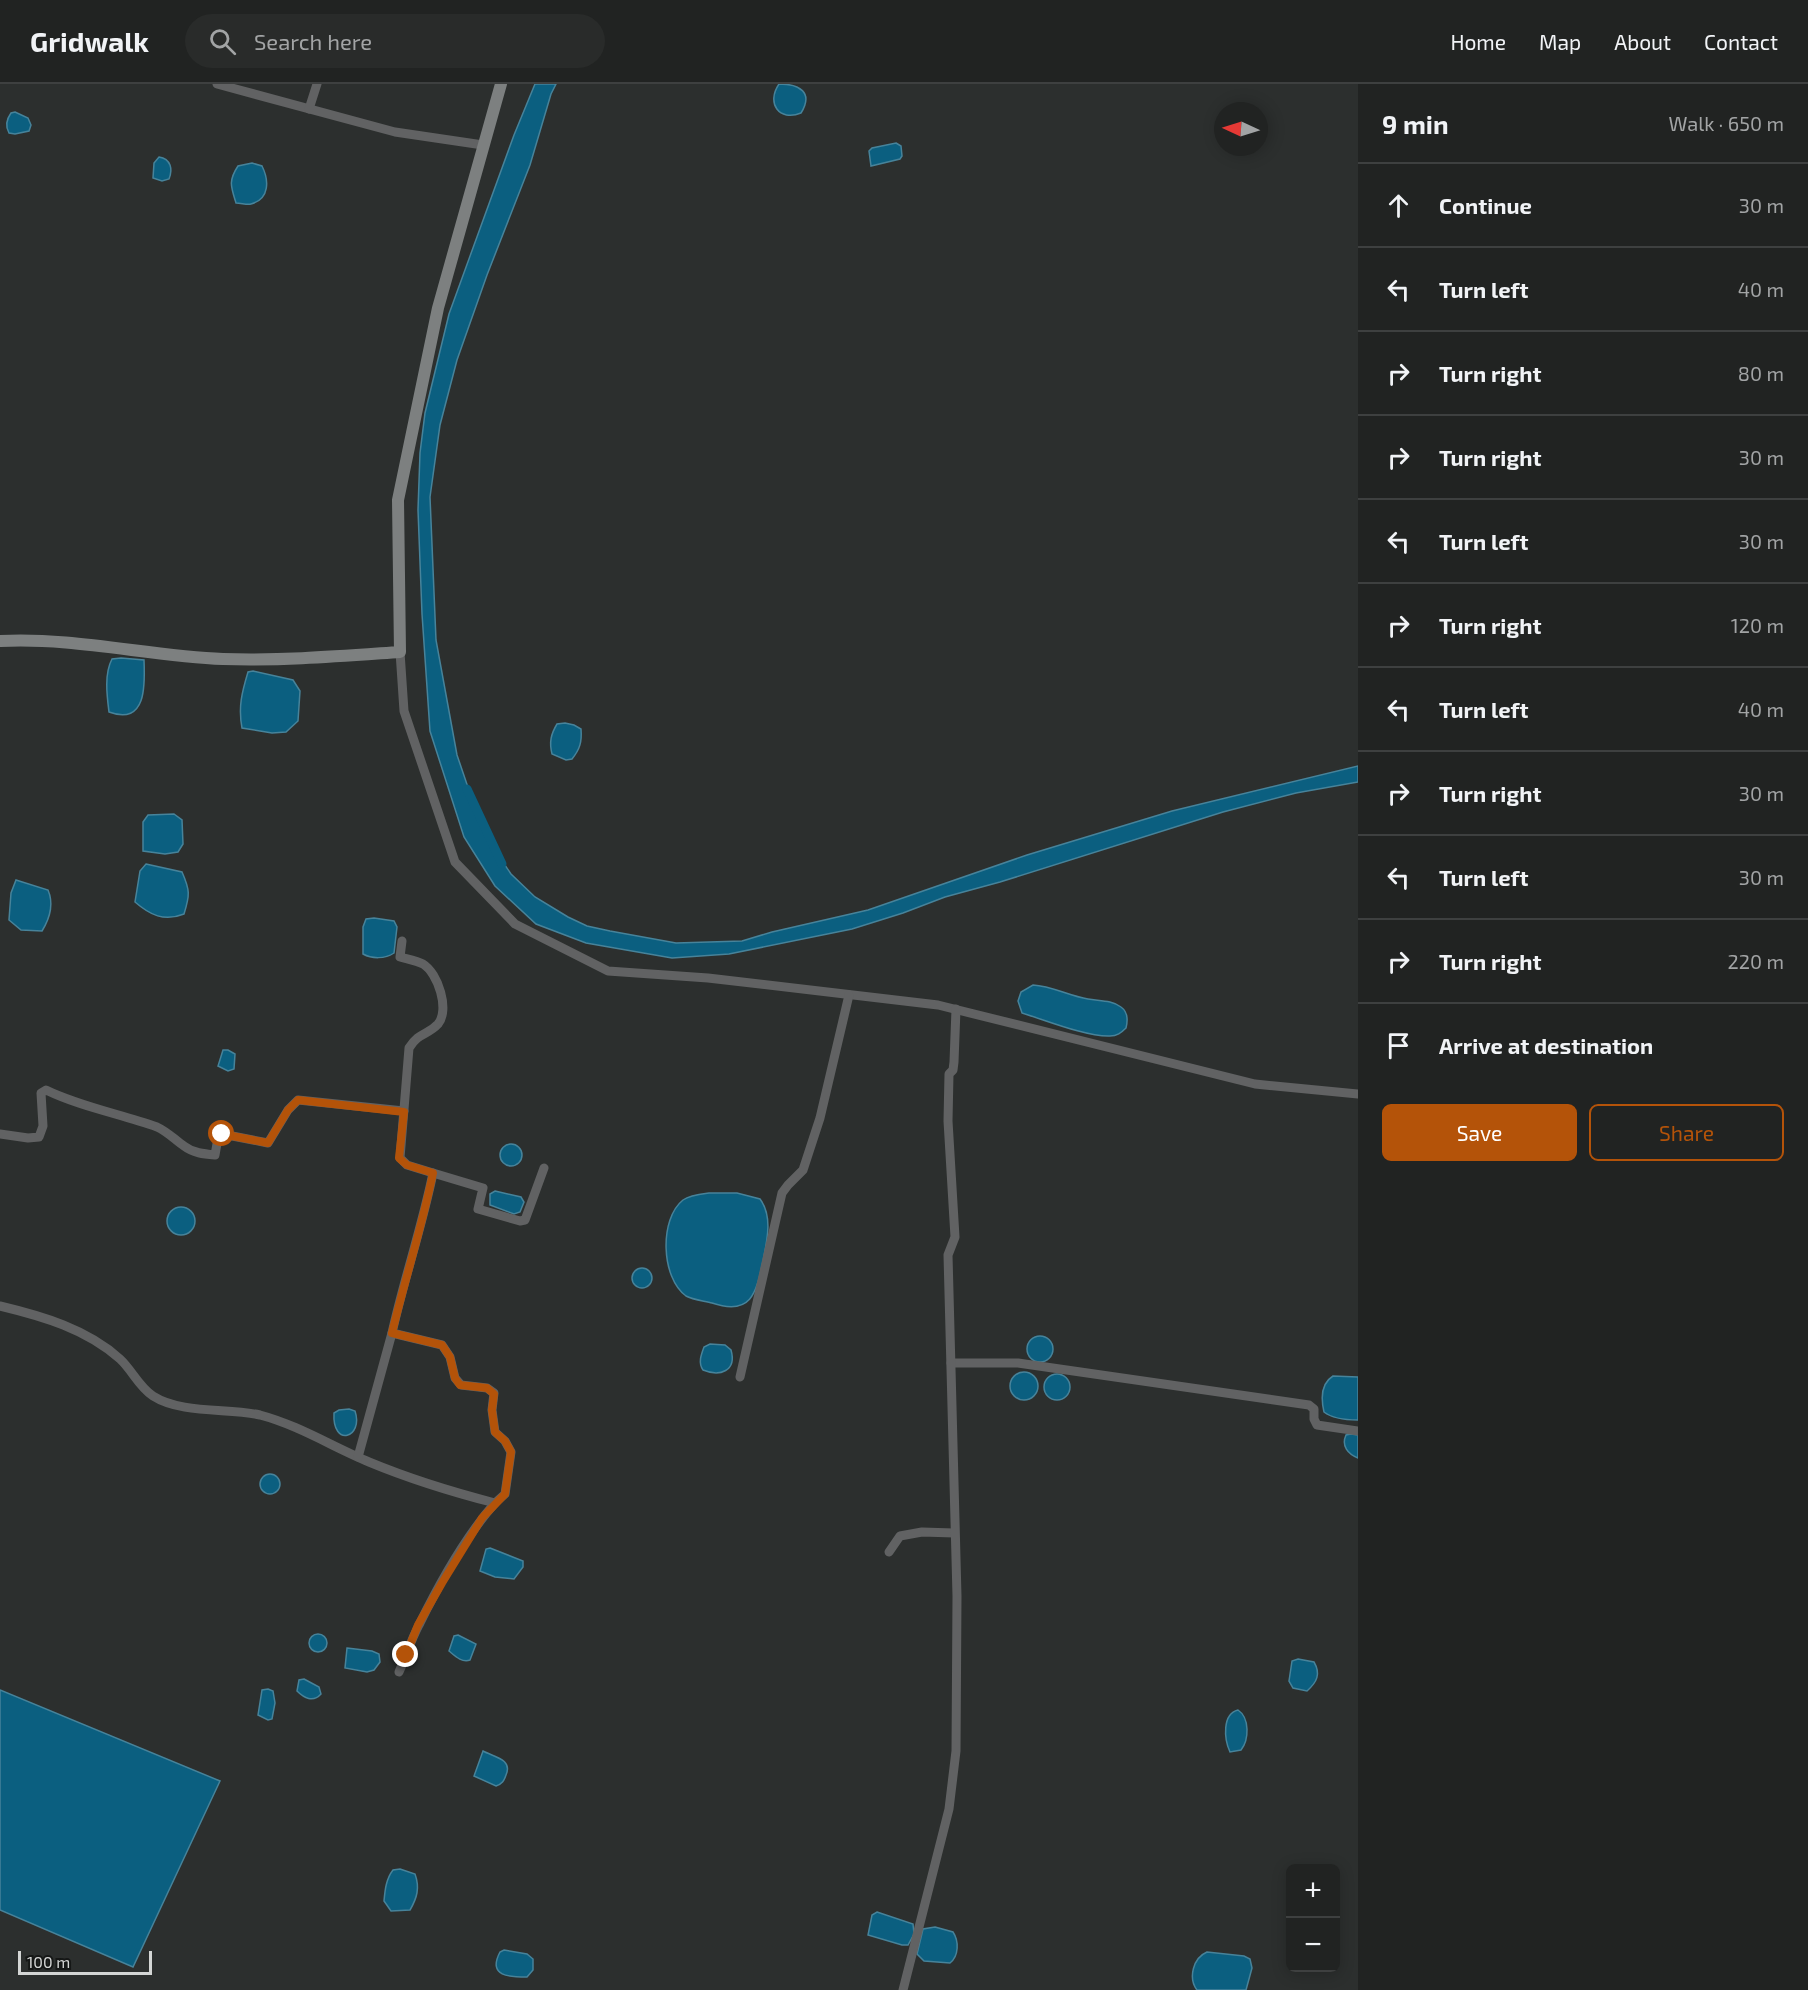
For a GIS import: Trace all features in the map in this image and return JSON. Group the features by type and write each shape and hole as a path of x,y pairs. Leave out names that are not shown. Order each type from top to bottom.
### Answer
{"main road":[{"path":"0,641 47,642 223,659 332,657 400,652 398,500 438,308 501,84"}],"street":[{"path":"217,84 395,132 483,145"},
{"path":"309,109 317,84"},
{"path":"400,652 404,711 455,862 515,924 608,971 708,978 938,1005 1255,1084 1358,1094"},
{"path":"402,941 400,957 424,964 437,983 444,1010 439,1023 416,1038 409,1048 399,1158 407,1165 483,1188 478,1209 520,1221 525,1220 544,1168"},
{"path":"740,1377 782,1193 803,1170 820,1118 849,994"},
{"path":"903,1990 949,1809 956,1751 957,1596 948,1255 955,1237 948,1121 949,1074 953,1070 954,1062 956,1009"},
{"path":"0,1134 28,1138 39,1137 43,1126 41,1093 46,1090 57,1096 158,1128 198,1154 215,1155 218,1138 222,1134 268,1143 288,1110 298,1100 404,1112"},
{"path":"358,1457 423,1219 433,1173"},
{"path":"0,1306 36,1315 99,1343 121,1359 143,1387 154,1396 180,1406 259,1415 285,1423 358,1457 451,1492 495,1503"},
{"path":"392,1333 442,1345 450,1357 455,1378 460,1385 487,1388 494,1394 492,1410 495,1432 505,1441 511,1452 505,1494 482,1518 442,1583 418,1625 399,1672"},
{"path":"951,1363 1018,1363 1309,1405 1314,1409 1314,1419 1317,1425 1358,1431"},
{"path":"888,1552 900,1536 922,1532 954,1533"}],"water":[{"path":"535,84 556,84 530,165 457,360 440,425 430,497 436,640 457,755 490,843 511,874 535,897 587,926 610,931 676,943 742,941 868,910 1027,855 1172,811 1358,766 1358,782 1296,793 1223,812 945,897 852,929 729,954 672,958 586,943 536,924 495,886 464,837 430,731 418,510 420,453 425,413 449,314 514,135"},
{"path":"779,84 793,86 802,91 806,100 801,113 786,115 777,109 774,98"},
{"path":"15,112 28,118 31,125 29,131 9,133 7,121 11,113"},
{"path":"896,143 901,146 900,159 871,166 869,151 872,148"},
{"path":"159,157 166,160 171,168 169,179 162,181 153,178 154,163"},
{"path":"252,163 262,166 267,183 265,193 257,202 236,203 232,188 233,176 238,166"},
{"path":"112,659 144,660 144,670 143,691 137,708 131,713 121,715 109,712 107,685 109,665"},
{"path":"253,671 293,680 300,691 298,721 286,732 272,733 242,728 240,713 242,693 248,672"},
{"path":"565,723 581,729 577,752 572,759 566,760 552,754 551,746 552,735 557,724"},
{"path":"174,814 182,820 183,844 178,852 165,854 143,851 143,822 148,815"},
{"path":"146,864 182,872 188,893 184,914 170,917 158,916 135,902 140,871"},
{"path":"16,880 48,890 51,900 50,911 42,931 21,930 9,920 11,893"},
{"path":"366,919 394,921 397,927 394,953 390,955 378,958 363,954 363,927"},
{"path":"1033,985 1117,1005 1126,1014 1126,1028 1115,1035 1101,1036 1022,1013 1018,1001 1021,992"},
{"path":"223,1050 235,1054 234,1069 228,1071 218,1066"},
{"path":"511,1144 519,1147 522,1155 519,1163 511,1166 503,1163 500,1155 503,1147"},
{"path":"495,1191 521,1197 524,1202 520,1212 514,1214 490,1205 490,1194"},
{"path":"709,1193 737,1193 760,1199 767,1213 767,1237 758,1283 750,1299 735,1307 686,1296 672,1276 668,1263 667,1234 675,1209 686,1198"},
{"path":"181,1207 191,1211 195,1221 191,1231 181,1235 171,1231 167,1221 171,1211"},
{"path":"642,1268 649,1271 652,1278 649,1285 642,1288 635,1285 632,1278 635,1271"},
{"path":"1040,1336 1049,1340 1053,1349 1049,1358 1040,1362 1031,1358 1027,1349 1031,1340"},
{"path":"710,1344 725,1345 731,1350 732,1363 726,1370 715,1373 703,1370 701,1356 704,1347"},
{"path":"1024,1372 1034,1376 1038,1386 1034,1396 1024,1400 1014,1396 1010,1386 1014,1376"},
{"path":"1057,1374 1066,1378 1070,1387 1066,1396 1057,1400 1048,1396 1044,1387 1048,1378"},
{"path":"1333,1376 1358,1377 1358,1420 1336,1418 1324,1412 1322,1397 1324,1387"},
{"path":"349,1409 355,1411 357,1420 355,1428 352,1433 342,1435 335,1424 334,1413"},
{"path":"1346,1435 1358,1435 1358,1458 1348,1452 1344,1443"},
{"path":"270,1474 277,1477 280,1484 277,1491 270,1494 263,1491 260,1484 263,1477"},
{"path":"490,1548 523,1561 523,1567 514,1579 495,1577 480,1571 486,1549"},
{"path":"318,1634 324,1637 327,1643 324,1649 318,1652 312,1649 309,1643 312,1637"},
{"path":"458,1635 476,1644 470,1660 461,1660 449,1651 454,1636"},
{"path":"347,1648 372,1651 379,1654 380,1662 374,1670 367,1672 345,1668"},
{"path":"1298,1659 1314,1662 1317,1670 1315,1681 1307,1691 1293,1688 1289,1681 1292,1661"},
{"path":"304,1679 319,1687 321,1694 318,1697 312,1699 297,1691 299,1680"},
{"path":"0,1690 220,1781 133,1967 0,1910"},
{"path":"262,1690 273,1691 275,1703 272,1719 268,1720 258,1715"},
{"path":"1238,1710 1245,1718 1246,1741 1241,1750 1230,1752 1226,1741 1227,1722 1229,1716"},
{"path":"483,1751 501,1759 507,1765 504,1779 496,1786 474,1776"},
{"path":"400,1869 415,1874 417,1893 410,1910 391,1911 384,1901 386,1885 393,1870"},
{"path":"877,1912 913,1924 914,1934 908,1945 868,1935 872,1915"},
{"path":"935,1927 953,1932 955,1936 956,1952 950,1963 924,1961 917,1954 923,1929"},
{"path":"504,1950 527,1954 533,1959 533,1970 527,1977 508,1976 498,1971 497,1960 500,1952"},
{"path":"1207,1952 1244,1956 1250,1959 1252,1968 1246,1990 1197,1990 1193,1980 1193,1969 1198,1959"}],"waterway":[{"path":"467,789 502,864"}],"route":[{"path":"222,1134 268,1143 288,1110 298,1100 404,1112 399,1158 407,1165 433,1173 392,1333 442,1345 450,1357 455,1378 460,1385 487,1388 494,1394 492,1420 495,1432 505,1441 511,1452 505,1494 482,1518 442,1583 418,1625 406,1655"}]}
